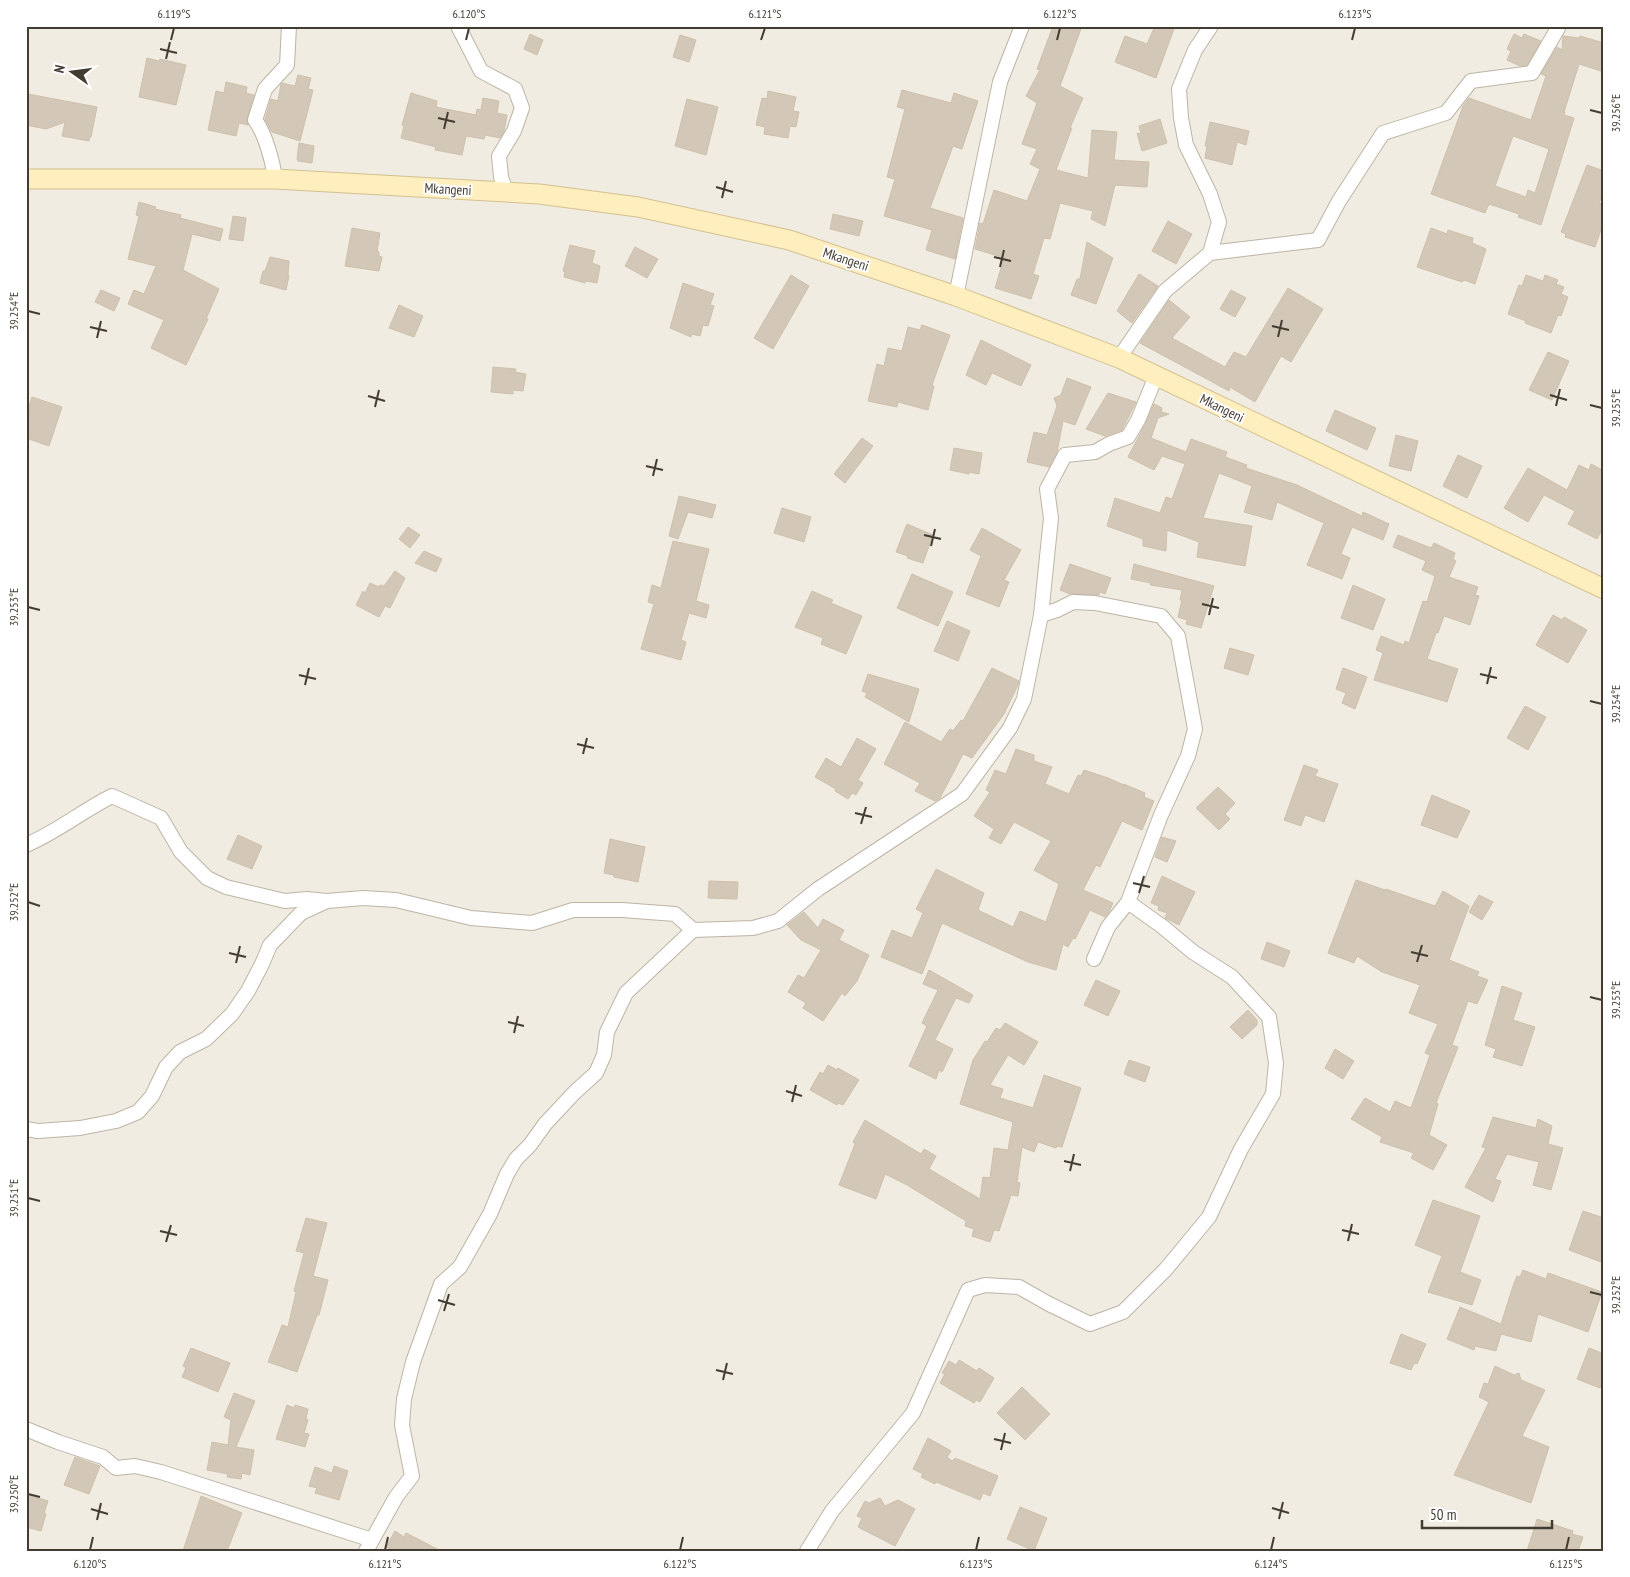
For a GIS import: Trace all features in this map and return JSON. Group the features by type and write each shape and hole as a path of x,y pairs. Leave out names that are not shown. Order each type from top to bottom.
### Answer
{"street":[{"path":"276,179 261,128 255,120 265,90 287,65 289,26"},
{"path":"458,26 481,71 515,89 522,108 514,131 499,156 501,177 506,192"},
{"path":"956,296 1000,82 1022,26"},
{"path":"1210,253 1219,222 1210,194 1186,145 1180,118 1179,89 1195,50 1211,26"},
{"path":"1119,358 1165,291 1210,253 1318,240 1339,201 1383,132 1446,114 1471,81 1532,73 1558,28"},
{"name":"Mkangeni","path":"26,179 276,179 539,194 638,207 789,240 956,296 1119,358 1604,589"},
{"path":"26,1429 103,1457 116,1468 135,1466 161,1472 369,1545 396,1497 412,1476 402,1425 404,1400 413,1362 441,1284 460,1267 490,1214 507,1174 516,1159 569,1098 596,1073 604,1055 607,1032 626,993 693,930 753,928 778,921 818,890 962,794 1010,728 1024,699 1041,615 1051,518 1047,489 1065,455 1095,452 1128,437 1138,420 1156,376"},
{"path":"1041,615 1073,602 1095,603 1161,616 1178,636 1195,729 1188,756 1161,815 1128,902 1108,927 1094,959"},
{"path":"26,845 44,838 112,796 161,818 181,852 207,878 226,888 285,901 307,899 327,901 363,898 396,900 471,918 532,923 573,910 622,910 675,914 693,930"},
{"path":"26,1128 38,1131 80,1128 116,1121 138,1112 152,1096 166,1067 180,1052 206,1039 232,1014 248,992 270,945 301,913 327,901"},
{"path":"807,1551 832,1511 913,1413 968,1290 985,1285 1019,1287 1090,1324 1124,1312 1166,1269 1209,1217 1241,1149 1273,1094 1276,1062 1269,1017 1232,977 1192,952 1163,927 1128,902"}],"building":[{"path":"1053,26 1082,26 1060,86 1083,98 1070,128 1072,128 1056,170 1088,178 1092,130 1117,132 1114,160 1149,162 1147,187 1115,185 1105,226 1091,219 1093,211 1060,203 1050,239 1044,238 1033,274 1039,276 1031,299 995,288 1004,258 975,249 980,223 983,224 994,190 1027,201 1040,169 1030,164 1037,149 1022,144 1037,103 1026,96 1040,70 1037,69"},
{"path":"1155,26 1175,26 1156,78 1115,62 1125,36 1147,44"},
{"path":"530,34 543,40 537,55 524,49"},
{"path":"1514,34 1522,38 1524,34 1541,41 1527,65 1520,66 1507,60 1511,51 1507,49"},
{"path":"680,35 696,40 689,62 673,57"},
{"path":"1563,36 1579,38 1580,36 1604,43 1604,72 1579,64 1564,112 1564,115 1574,118 1541,225 1518,217 1519,214 1489,204 1485,213 1431,194 1463,106 1469,98 1531,120 1546,76 1541,74 1557,47 1562,50","holes":["1513,136 1549,149 1535,193 1528,190 1526,197 1495,186"]},
{"path":"147,58 186,65 176,105 139,97"},
{"path":"298,75 311,78 308,89 313,90 300,141 272,132 265,119 271,99 278,101 281,84 295,86"},
{"path":"226,82 247,87 246,93 254,95 247,118 248,125 239,123 236,136 208,130 216,91 224,93"},
{"path":"902,90 951,103 954,93 978,101 962,149 953,146 930,208 963,218 955,259 926,250 932,230 884,216 895,179 887,177 905,109 897,107"},
{"path":"768,91 796,97 793,111 799,112 796,127 790,126 788,138 764,134 765,127 756,125 762,98 767,99"},
{"path":"411,93 437,101 436,107 476,115 477,109 481,110 483,98 499,101 497,113 507,115 504,131 500,138 485,135 484,139 466,136 462,155 435,150 436,147 401,138 404,126 402,125"},
{"path":"28,94 97,107 89,141 62,136 65,122 46,129 26,125"},
{"path":"687,99 718,107 706,155 675,146"},
{"path":"1160,119 1167,143 1142,151 1137,133 1141,134 1139,126"},
{"path":"1210,122 1249,131 1246,145 1237,142 1232,165 1205,158 1207,146 1205,146"},
{"path":"299,143 314,146 312,163 298,161"},
{"path":"1587,165 1604,171 1604,191 1599,203 1604,205 1604,221 1595,247 1565,237 1566,234 1561,232"},
{"path":"139,202 156,207 155,209 181,215 180,218 223,229 220,241 192,234 183,270 219,289 206,319 208,319 186,365 151,348 164,320 128,304 134,290 144,294 156,266 128,259 139,216 136,215"},
{"path":"833,214 863,221 859,236 830,229"},
{"path":"233,216 246,218 243,241 229,239"},
{"path":"1168,221 1192,234 1176,264 1152,251"},
{"path":"352,228 380,233 377,251 379,256 382,257 379,271 345,266"},
{"path":"1431,228 1447,234 1448,230 1473,238 1472,243 1486,249 1475,284 1464,280 1462,282 1417,267"},
{"path":"1087,242 1113,258 1096,304 1071,295 1077,279 1080,279"},
{"path":"570,245 595,251 592,263 600,266 597,283 586,281 585,283 564,277 565,272 563,271"},
{"path":"635,247 658,259 647,278 625,266"},
{"path":"270,257 289,261 289,276 286,290 260,283 263,271 265,271"},
{"path":"1139,274 1158,286 1132,323 1117,311"},
{"path":"791,275 809,286 773,349 754,338"},
{"path":"1526,275 1543,281 1545,275 1558,280 1556,284 1564,287 1561,294 1568,297 1561,316 1558,315 1551,333 1508,314 1519,285 1522,286"},
{"path":"683,283 714,294 710,305 714,306 708,326 703,325 700,336 692,334 691,337 670,328"},
{"path":"1288,288 1323,309 1291,362 1281,356 1255,402 1230,387 1229,391 1140,343 1169,300 1190,317 1172,338 1225,367 1234,352 1246,357"},
{"path":"101,290 120,298 114,311 95,302"},
{"path":"1231,290 1246,298 1235,317 1220,309"},
{"path":"399,305 423,316 414,337 389,328"},
{"path":"922,325 950,335 932,385 934,386 928,410 898,402 897,407 868,401 877,364 884,366 888,348 902,351 908,327 920,330"},
{"path":"981,340 1031,365 1021,386 992,373 986,385 966,375"},
{"path":"1548,352 1569,361 1552,400 1529,390"},
{"path":"493,367 516,369 515,372 526,374 523,391 513,390 513,394 491,392"},
{"path":"1067,378 1091,387 1075,425 1063,421 1057,452 1049,467 1027,462 1034,432 1047,435 1057,406 1054,398 1061,395"},
{"path":"1108,393 1136,402 1122,430 1105,436 1086,429"},
{"path":"32,397 62,407 49,446 26,438 26,421"},
{"path":"1154,404 1162,408 1161,412 1169,414 1158,418 1151,438 1186,452 1191,439 1227,452 1225,457 1247,465 1246,468 1297,485 1362,516 1363,512 1389,524 1383,540 1352,527 1341,554 1350,558 1342,579 1307,565 1324,523 1277,502 1272,520 1244,512 1252,486 1219,473 1203,518 1252,526 1245,566 1197,557 1199,542 1167,530 1166,551 1143,546 1143,539 1107,526 1115,498 1160,513 1166,497 1172,499 1185,464 1162,456 1154,470 1128,457"},
{"path":"1335,410 1376,428 1367,450 1326,431"},
{"path":"1396,435 1418,441 1411,471 1389,466"},
{"path":"862,438 873,446 845,483 834,474"},
{"path":"954,448 982,453 979,474 950,470"},
{"path":"1458,455 1482,466 1467,498 1443,486"},
{"path":"1591,464 1604,471 1604,526 1597,539 1568,524 1575,511 1544,495 1528,522 1504,508 1528,468 1567,490 1579,465 1589,470"},
{"path":"679,496 716,505 712,518 688,512 678,539 669,536"},
{"path":"782,508 811,517 804,542 774,533"},
{"path":"907,524 933,535 923,563 896,552"},
{"path":"408,527 420,535 410,548 399,539"},
{"path":"982,528 1021,550 1004,580 1009,582 999,607 966,594 981,556 970,550"},
{"path":"1398,535 1431,548 1434,543 1455,553 1453,559 1456,561 1449,577 1478,587 1475,595 1479,596 1470,625 1444,616 1427,659 1458,669 1447,702 1374,680 1383,653 1376,650 1381,636 1404,645 1405,641 1409,643 1423,601 1427,602 1435,576 1422,570 1426,561 1393,547"},
{"path":"673,541 709,549 696,601 709,605 706,618 689,613 681,640 686,642 681,660 641,649 654,604 648,602 652,585 661,588"},
{"path":"424,551 442,559 436,572 415,563"},
{"path":"1070,564 1111,578 1105,594 1100,592 1099,595 1070,594 1060,590"},
{"path":"1134,564 1214,586 1201,628 1186,624 1187,620 1178,617 1182,590 1150,585 1151,583 1131,579"},
{"path":"395,571 405,578 390,608 385,606 379,617 356,605 363,591 365,593 370,583 379,587 380,585 384,586"},
{"path":"912,574 953,592 938,626 897,608"},
{"path":"1353,585 1385,599 1373,630 1341,618"},
{"path":"812,591 833,600 831,603 862,616 846,654 821,644 823,638 795,627"},
{"path":"1553,615 1562,620 1564,617 1587,630 1568,663 1536,645"},
{"path":"947,621 970,631 958,661 934,651"},
{"path":"1230,648 1254,655 1248,675 1224,668"},
{"path":"992,668 1019,681 1004,714 972,758 963,754 940,798 935,801 915,791 920,783 884,764 905,722 941,742 950,729 953,731 961,720 963,721"},
{"path":"1343,668 1367,677 1355,709 1342,703 1346,693 1336,689"},
{"path":"868,674 919,689 909,722 865,697 867,693 862,691"},
{"path":"1525,706 1546,717 1528,750 1507,738"},
{"path":"857,738 876,749 858,780 863,783 856,795 852,793 848,799 835,791 836,789 815,777 826,758 841,767"},
{"path":"1016,749 1034,755 1034,761 1052,767 1045,784 1069,794 1078,775 1081,776 1084,770 1145,793 1144,797 1154,801 1142,830 1122,821 1100,867 1096,865 1083,890 1113,903 1109,912 1105,917 1090,910 1075,939 1073,938 1068,947 1063,944 1056,970 1028,962 942,923 922,974 881,957 892,930 912,938 923,913 916,909 936,869 984,893 978,910 1013,927 1020,911 1046,922 1059,884 1034,870 1051,841 1014,822 1001,844 989,838 994,829 974,816 990,792 986,790 995,770 1006,774"},
{"path":"1304,765 1318,770 1315,776 1338,784 1324,822 1305,815 1301,826 1284,820"},
{"path":"1218,787 1235,803 1225,814 1230,819 1219,830 1196,808"},
{"path":"1432,795 1470,811 1457,838 1421,825"},
{"path":"238,835 262,846 252,869 227,859"},
{"path":"1162,837 1176,841 1167,862 1155,857"},
{"path":"610,839 645,847 638,882 604,873"},
{"path":"1162,876 1195,892 1179,925 1165,918 1167,913 1158,910 1159,906 1151,903"},
{"path":"1356,880 1435,906 1443,891 1469,906 1449,960 1479,972 1477,976 1488,980 1477,1004 1468,1001 1452,1045 1458,1047 1436,1103 1438,1104 1429,1135 1447,1145 1433,1170 1411,1158 1414,1153 1380,1142 1382,1137 1351,1119 1365,1098 1390,1112 1395,1101 1411,1108 1430,1055 1425,1053 1438,1024 1409,1013 1420,985 1382,972 1357,956 1354,963 1328,953"},
{"path":"709,881 738,882 737,899 708,898"},
{"path":"1479,895 1493,902 1482,920 1469,912"},
{"path":"804,912 818,928 823,919 844,930 839,940 869,955 857,981 845,996 842,993 823,1021 803,1008 806,1003 788,992 798,975 804,978 821,950 801,940 787,925"},
{"path":"1267,942 1290,951 1284,967 1261,959"},
{"path":"929,970 973,995 969,1003 956,998 935,1040 953,1049 942,1072 939,1070 936,1079 909,1066 927,1026 922,1023 938,990 923,984"},
{"path":"1096,980 1120,991 1108,1016 1084,1005"},
{"path":"1502,986 1522,993 1513,1020 1535,1027 1522,1066 1493,1057 1496,1049 1485,1045"},
{"path":"1248,1010 1257,1020 1257,1025 1242,1039 1230,1027"},
{"path":"1005,1023 1038,1042 1024,1065 1008,1055 990,1085 1003,1089 1000,1098 1033,1108 1044,1075 1081,1088 1062,1147 1057,1146 1056,1148 1038,1142 1034,1152 1022,1147 1017,1182 1020,1183 1018,1196 1011,1195 999,1231 994,1230 990,1242 972,1236 974,1229 965,1226 966,1221 907,1185 885,1174 876,1199 839,1185 855,1144 853,1142 865,1120 921,1154 924,1149 936,1156 929,1169 980,1199 983,1177 990,1178 994,1148 1008,1150 1013,1122 960,1104 973,1060 996,1028 1000,1030"},
{"path":"1335,1049 1354,1061 1343,1079 1325,1068"},
{"path":"1129,1060 1150,1067 1145,1082 1124,1074"},
{"path":"828,1065 837,1070 838,1068 859,1080 843,1105 838,1103 837,1105 810,1090 820,1072 823,1074"},
{"path":"1493,1117 1536,1128 1538,1119 1552,1126 1548,1144 1563,1148 1551,1190 1533,1185 1539,1162 1507,1154 1495,1179 1501,1181 1493,1202 1465,1187 1486,1148 1482,1147"},
{"path":"1433,1200 1480,1216 1460,1272 1481,1280 1472,1305 1428,1292 1442,1256 1415,1245"},
{"path":"1583,1211 1604,1218 1604,1263 1569,1250"},
{"path":"306,1218 327,1223 313,1276 328,1280 319,1315 317,1315 297,1372 268,1362 282,1325 288,1327 296,1292 294,1291 304,1253 296,1251"},
{"path":"1523,1270 1546,1279 1548,1273 1602,1292 1588,1332 1538,1314 1531,1342 1501,1334 1496,1351 1475,1346 1474,1350 1447,1339 1460,1307 1501,1324 1517,1276 1520,1277"},
{"path":"1401,1334 1426,1344 1417,1364 1414,1363 1411,1370 1390,1363"},
{"path":"191,1348 230,1363 218,1392 182,1377 186,1368 183,1366"},
{"path":"1589,1348 1604,1354 1604,1379 1600,1388 1577,1379"},
{"path":"959,1360 977,1371 979,1368 994,1378 980,1402 976,1400 974,1403 940,1383 945,1374 942,1373 949,1361 956,1365"},
{"path":"1495,1366 1514,1375 1519,1373 1521,1380 1545,1390 1522,1436 1549,1447 1531,1503 1454,1475 1489,1402 1479,1397 1484,1383 1488,1384"},
{"path":"1022,1387 1050,1414 1025,1440 997,1413"},
{"path":"234,1393 255,1401 236,1447 254,1450 250,1475 242,1473 241,1479 227,1477 228,1474 207,1470 212,1442 228,1445 231,1420 224,1417"},
{"path":"287,1405 294,1408 295,1405 308,1409 306,1419 308,1420 304,1433 309,1434 305,1447 276,1439"},
{"path":"928,1438 951,1451 947,1457 952,1461 955,1458 998,1476 990,1496 983,1493 980,1500 921,1477 923,1474 913,1469"},
{"path":"75,1457 100,1466 89,1494 64,1485"},
{"path":"334,1466 348,1471 339,1500 315,1493 317,1488 309,1486 315,1467 332,1473"},
{"path":"26,1494 48,1501 41,1531 26,1527"},
{"path":"201,1496 242,1513 227,1551 183,1551"},
{"path":"880,1498 885,1506 898,1500 915,1509 895,1546 858,1527 862,1518 857,1516 865,1501 869,1503"},
{"path":"1020,1507 1047,1518 1034,1551 1007,1539"},
{"path":"1537,1519 1573,1531 1572,1534 1583,1537 1578,1551 1527,1551"},
{"path":"395,1531 404,1537 406,1533 441,1551 394,1551 386,1547"}]}
